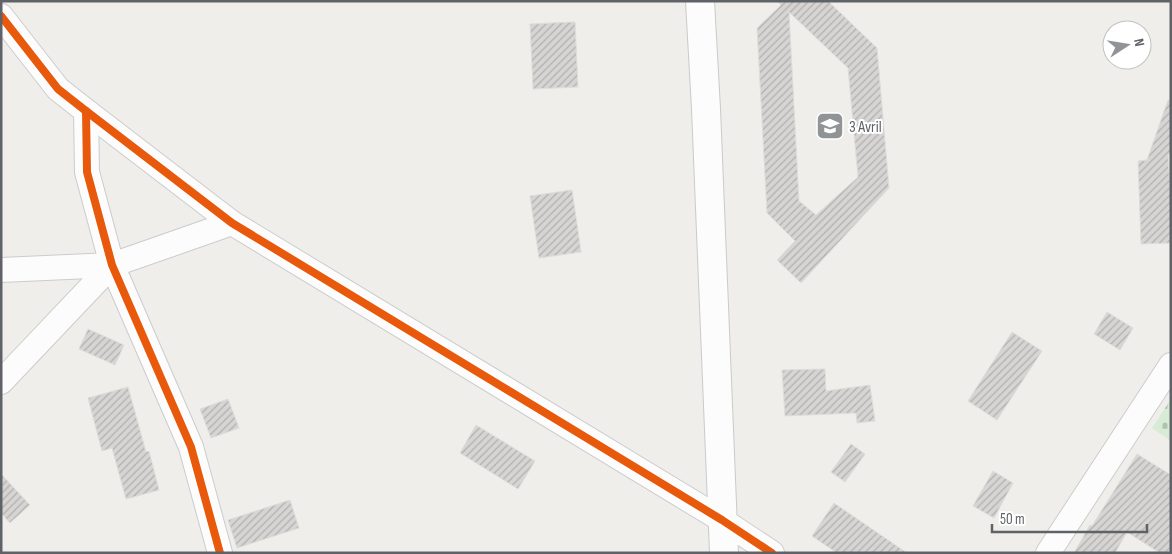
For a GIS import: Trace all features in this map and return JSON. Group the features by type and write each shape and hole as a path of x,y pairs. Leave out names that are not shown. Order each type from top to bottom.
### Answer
{"main road":[{"path":"700,1 724,553"}],"street":[{"path":"1,16 58,89 232,223 722,520 772,553"},
{"path":"86,112 87,172 112,265 191,447 220,553"},
{"path":"1,270 112,265 232,223"},
{"path":"1,382 112,265"},
{"path":"1048,553 1171,365"}],"green space":[{"path":"1171,399 1171,441 1152,428"}],"building":[{"path":"777,1 828,1 877,48 889,188 801,283 777,260 795,241 767,213 757,28 781,5","holes":["789,12 848,68 858,177 816,215 799,201"]},
{"path":"575,22 578,87 533,89 530,24"},
{"path":"1168,100 1171,100 1171,155 1168,154 1171,243 1141,244 1138,161 1147,160"},
{"path":"572,190 581,252 539,258 530,196"},
{"path":"1107,312 1133,328 1120,350 1094,334"},
{"path":"88,329 124,345 115,365 79,349"},
{"path":"1012,332 1042,351 997,420 968,401"},
{"path":"825,369 826,391 870,385 875,421 857,423 856,413 785,416 782,370"},
{"path":"128,387 146,452 149,451 159,490 126,499 112,448 102,451 88,398"},
{"path":"228,399 239,428 211,438 200,409"},
{"path":"476,425 535,461 518,489 460,453"},
{"path":"851,444 865,454 845,482 831,472"},
{"path":"1137,454 1171,475 1171,553 1160,553 1127,532 1115,553 1074,553 1090,525 1092,526"},
{"path":"993,471 1013,483 994,518 973,506"},
{"path":"1,474 30,505 10,523 1,513"},
{"path":"290,500 299,528 237,548 228,520"},
{"path":"834,503 907,553 837,553 812,536"}],"cycle path":[{"path":"1,16 58,89 232,223 722,520 772,553"},
{"path":"86,111 87,172 112,265 191,447 220,553"}],"place":[{"name":"3 Avril","path":"830,126"}]}
